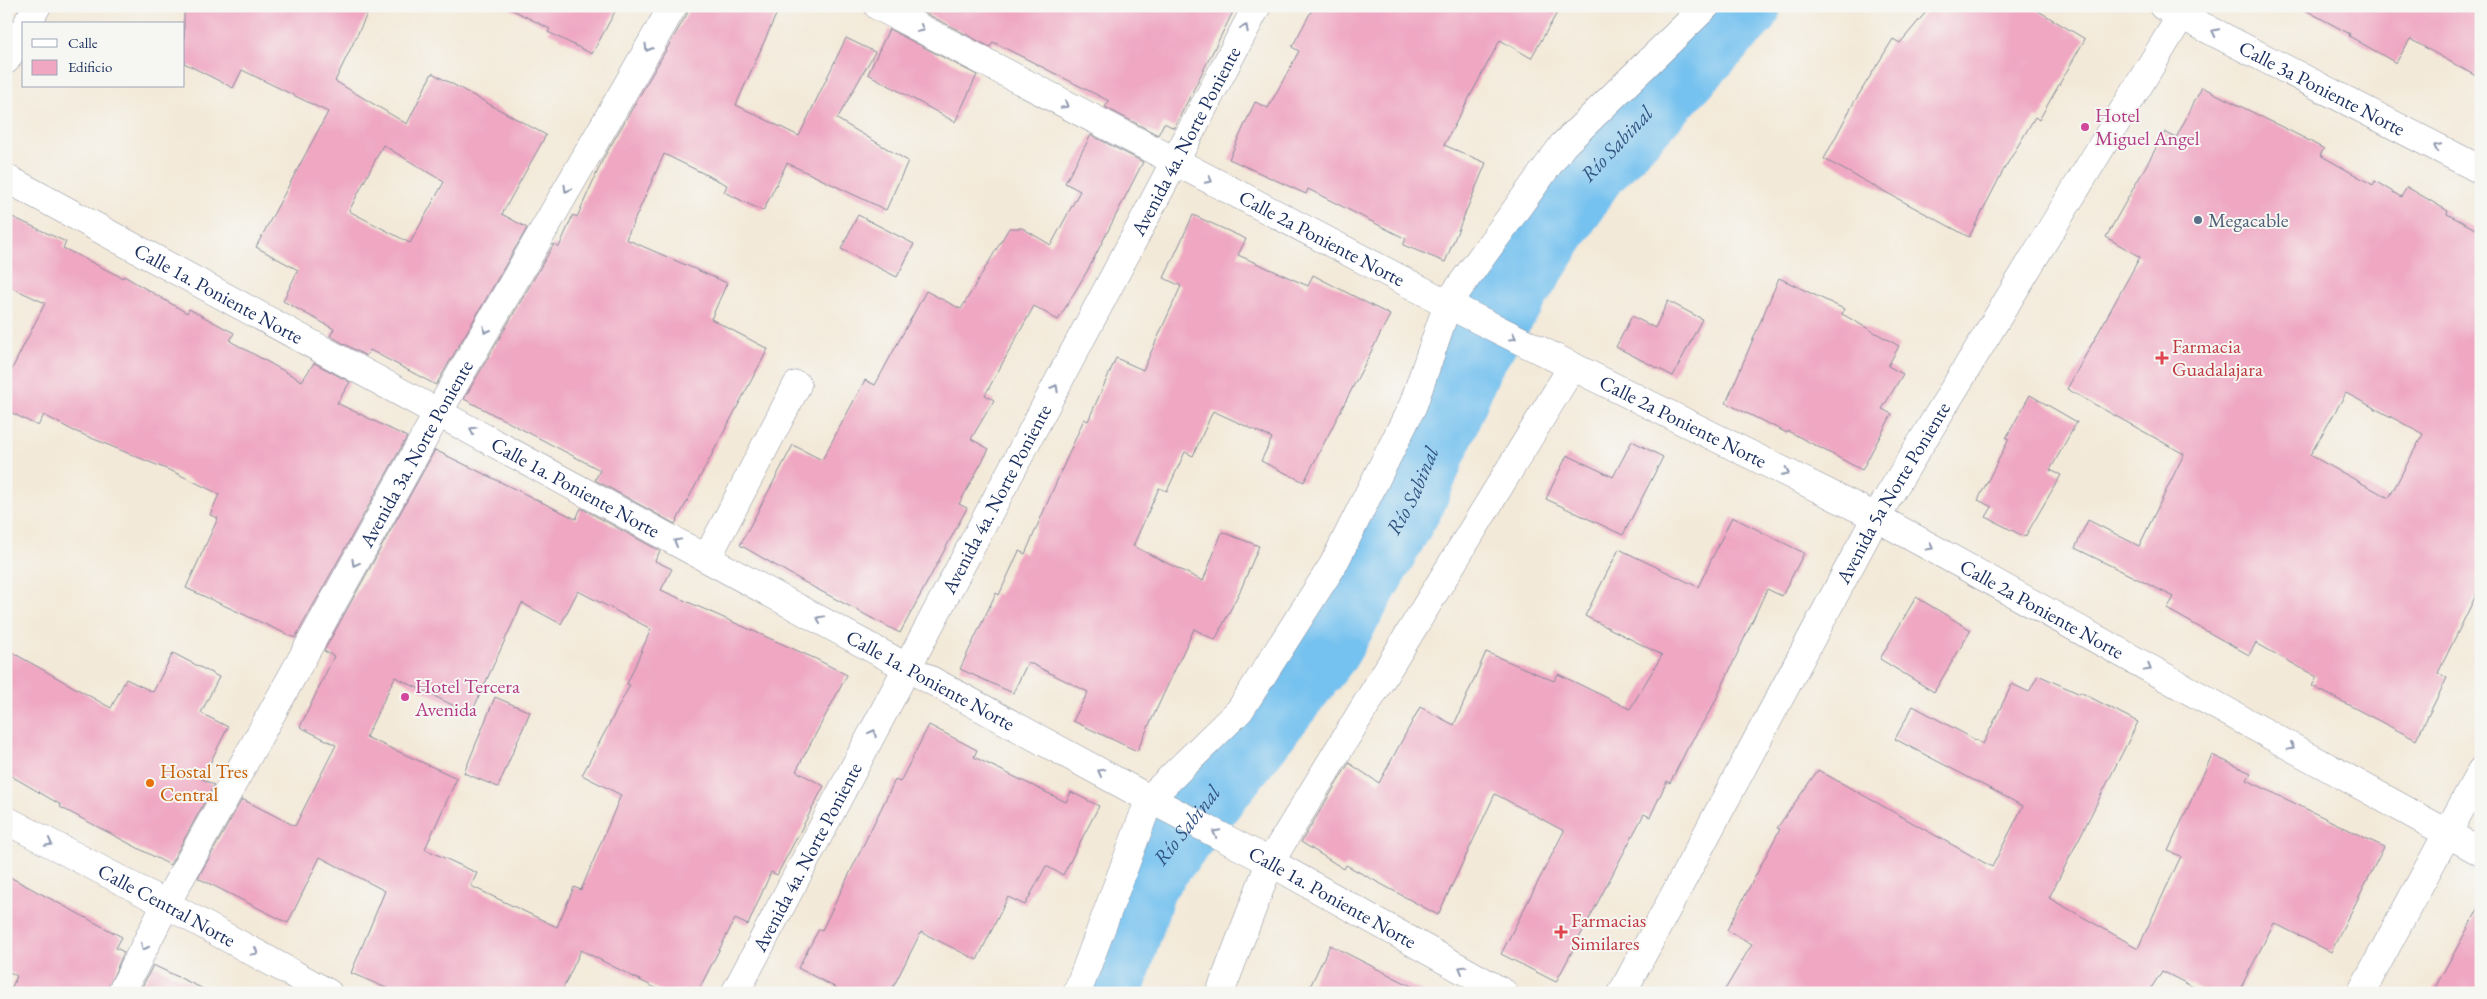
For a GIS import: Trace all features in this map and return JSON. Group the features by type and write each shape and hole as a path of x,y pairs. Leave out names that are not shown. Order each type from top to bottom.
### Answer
{"street":[{"path":"28,22 37,6"},
{"name":"Avenida 3a. Norte Poniente","path":"121,993 166,904 439,411 673,6"},
{"name":"Calle 2a Poniente Norte","path":"878,6 1458,309 1876,517 2481,852"},
{"name":"Avenida 4a. Norte Poniente","path":"735,993 1257,6"},
{"path":"1077,993 1151,799 1240,710 1333,565 1458,309 1563,145 1706,6"},
{"name":"Calle 3a Poniente Norte","path":"2177,9 2481,170"},
{"name":"Avenida 5a Norte Poniente","path":"1622,993 1876,517 2177,9"},
{"path":"6,60 22,33"},
{"name":"Calle 1a. Poniente Norte","path":"6,178 439,411 908,668 1265,859 1504,993"},
{"path":"1220,993 1265,859 1571,366"},
{"path":"707,558 797,385"},
{"path":"2362,993 2481,771"},
{"name":"Calle Central Norte","path":"6,820 166,904 328,993"}],"building":[{"path":"184,6 371,6 335,81 407,124 432,73 546,135 502,214 527,228 436,385 370,350 366,356 330,336 334,329 283,301 298,270 256,247 328,112 242,70 233,88 185,64","holes":["383,145 444,182 410,243 349,211"]},
{"path":"505,6 618,6 592,54 548,32 550,29"},
{"path":"689,6 780,6 736,105 799,136 846,38 875,52 837,119 908,161 886,210 787,163 763,211 724,192 727,185 664,154 626,239 727,283 711,319 768,349 675,524 595,480 600,470 464,399 554,244 559,247 573,215 577,217 603,159 687,14"},
{"path":"912,6 1236,6 1174,128 1164,123 1158,135 1105,107 1109,101 993,42 990,47"},
{"path":"1314,6 1561,6 1531,58 1500,40 1444,145 1486,163 1445,262 1403,245 1406,239 1308,189 1306,194 1229,159 1255,102 1268,108 1299,51 1292,47"},
{"path":"1931,6 2030,6 2085,39 2039,120 2035,117 2003,171 1969,237 1824,159 1853,104 1893,39 1900,43"},
{"path":"2298,6 2481,6 2481,79 2410,39 2396,63 2349,36 2350,34"},
{"path":"889,29 977,75 955,122 868,74"},
{"path":"2202,87 2324,149 2320,155 2373,185 2375,181 2401,197 2407,187 2448,211 2447,214 2481,232 2481,585 2438,673 2447,678 2416,740 2312,686 2317,677 2256,643 2249,655 2167,609 2174,597 2075,548 2088,520 2139,546 2184,454 2067,389 2140,257 2106,237 2165,132 2176,138","holes":["2346,393 2423,434 2389,498 2310,455"]},
{"path":"1091,135 1143,162 1089,268 1058,320 1034,306 985,395 994,400 971,439 989,449 959,504 967,508 900,633 813,587 740,545 793,445 822,460 865,380 875,385 926,291 961,309 1009,228 1022,228 1051,245 1080,191 1065,183"},
{"path":"6,214 66,242 63,248 123,278 124,276 187,313 189,309 234,333 230,341 302,381 314,363 350,382 337,403 407,437 295,638 186,588 218,518 210,515 219,494 176,473 72,430 44,415 38,426 6,410 6,381 45,303 6,285"},
{"path":"858,215 914,244 897,277 841,249"},
{"path":"1193,215 1246,239 1238,255 1308,286 1313,275 1390,315 1304,482 1261,461 1272,438 1213,411 1193,456 1185,452 1167,491 1159,488 1133,546 1203,581 1222,532 1259,546 1241,589 1215,640 1194,629 1137,751 1073,721 1088,692 1028,662 1013,693 960,669 996,593 999,595 1019,551 1025,554 1084,419 1088,421 1116,358 1143,370 1181,286 1164,278"},
{"path":"1779,278 1844,309 1842,314 1899,346 1888,366 1903,374 1882,409 1892,414 1862,470 1788,431 1787,433 1726,403"},
{"path":"1668,301 1702,319 1673,376 1616,347 1632,316 1655,328"},
{"path":"2030,395 2077,422 2050,470 2061,475 2025,537 1986,517 1992,507 1978,500 2009,439 2006,438"},
{"path":"1632,441 1663,457 1623,535 1546,499 1567,455 1613,477"},
{"path":"435,450 576,519 581,508 660,551 655,561 672,569 661,590 816,659 847,675 796,771 824,786 777,875 771,872 748,925 735,919 697,993 665,993 581,950 561,993 398,993 351,973 385,891 320,857 288,923 198,878 242,799 295,826 336,745 300,727 334,656 324,651","holes":["578,591 651,629 627,684 630,685 582,775 621,795 581,890 574,887 557,927 471,886 477,873 425,849 457,778 366,737 395,677 471,714 522,603 561,624"]},
{"path":"1732,517 1804,553 1782,596 1767,589 1714,704 1687,749 1670,783 1667,781 1650,817 1644,814 1556,982 1501,954 1564,831 1495,794 1438,915 1346,865 1344,869 1301,842 1349,763 1379,783 1420,707 1454,725 1486,652 1554,681 1558,674 1630,709 1662,655 1585,616 1619,549 1698,587"},
{"path":"1916,597 1971,630 1934,692 1880,659"},
{"path":"6,649 111,708 126,679 153,692 173,653 219,677 201,713 228,727 202,779 214,785 170,865 60,807 61,805 6,773"},
{"path":"2038,675 2080,694 2080,692 2138,722 2049,898 2138,948 2181,856 2168,851 2212,755 2251,773 2247,780 2384,847 2331,952 2274,923 2238,993 2205,993 2162,971 2148,993 1723,993 1752,944 1727,930 1780,829 1777,828 1818,770 1992,867 2023,806 1895,739 1913,706 1983,744 2012,684 2029,692"},
{"path":"495,697 530,712 498,787 464,773"},
{"path":"929,725 977,750 974,757 1066,802 1071,792 1099,806 1063,875 1046,866 1025,905 1008,897 977,960 921,932 890,993 846,993 798,968 819,929 822,930 895,780 900,782"},
{"path":"6,875 122,937 116,948 124,952 106,993 9,993 17,976 6,970"},
{"path":"2481,904 2481,993 2432,993"},
{"path":"1330,945 1425,993 1307,993"},
{"path":"153,965 212,993 139,993"}],"waterway":[{"name":"Río Sabinal","path":"1106,993 1142,881 1326,646 1411,497 1468,360 1588,173 1745,6"}],"place":[{"name":"Hotel Miguel Angel","path":"2085,127"},
{"name":"Megacable","path":"2198,220"},
{"name":"Farmacia Guadalajara","path":"2162,358"},
{"name":"Hotel Tercera Avenida","path":"405,697"},
{"name":"Hostal Tres Central","path":"150,783"},
{"name":"Farmacias Similares","path":"1561,932"}]}
